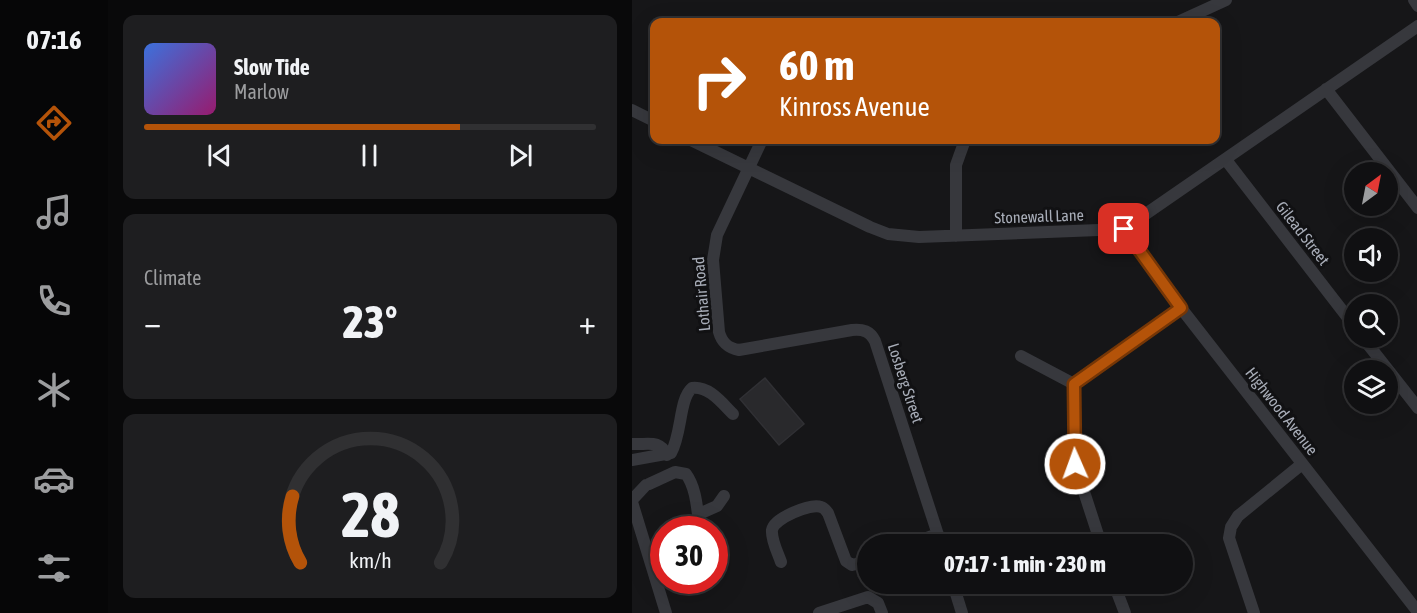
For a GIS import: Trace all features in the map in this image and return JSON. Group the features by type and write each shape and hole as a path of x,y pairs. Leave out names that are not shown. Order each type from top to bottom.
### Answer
{"street":[{"path":"1187,18 1226,0"},
{"path":"1414,0 1418,6"},
{"path":"1124,229 1418,26"},
{"path":"1326,89 1418,208"},
{"path":"632,110 650,119"},
{"name":"Stonewall Lane","path":"700,144 888,234 905,237 956,236 1124,229"},
{"name":"Lothair Road","path":"732,348 724,343 720,336 713,251 717,235 760,144"},
{"path":"956,236 956,165 964,144"},
{"name":"Gilead Street","path":"1226,160 1344,313"},
{"name":"Highwood Avenue","path":"1124,229 1181,308 1418,612"},
{"path":"1074,384 1181,308"},
{"name":"Losberg Street","path":"732,348 746,349 859,330 870,334 875,341 938,534"},
{"path":"1371,348 1418,408"},
{"path":"1021,356 1074,384"},
{"path":"1074,384 1075,464 1098,534"},
{"path":"632,460 671,453 677,440 684,399 692,388 705,390 714,395 732,414"},
{"path":"632,444 658,444 663,447 667,455"},
{"path":"1254,613 1231,545 1229,535 1231,527 1238,516 1302,464"},
{"path":"649,484 676,472 684,472 690,481 699,514 717,506 724,496"},
{"path":"632,483 646,485 632,501 666,613"},
{"path":"781,562 772,532 773,526 783,517 816,506 824,508 828,513 846,561 852,565 857,564"},
{"path":"956,594 962,613"},
{"path":"1118,594 1125,613"},
{"path":"822,613 868,597 878,603 882,613"}],"building":[{"path":"765,378 804,424 779,445 740,399"}],"route":[{"path":"1075,464 1074,384 1181,308 1124,229"}]}
